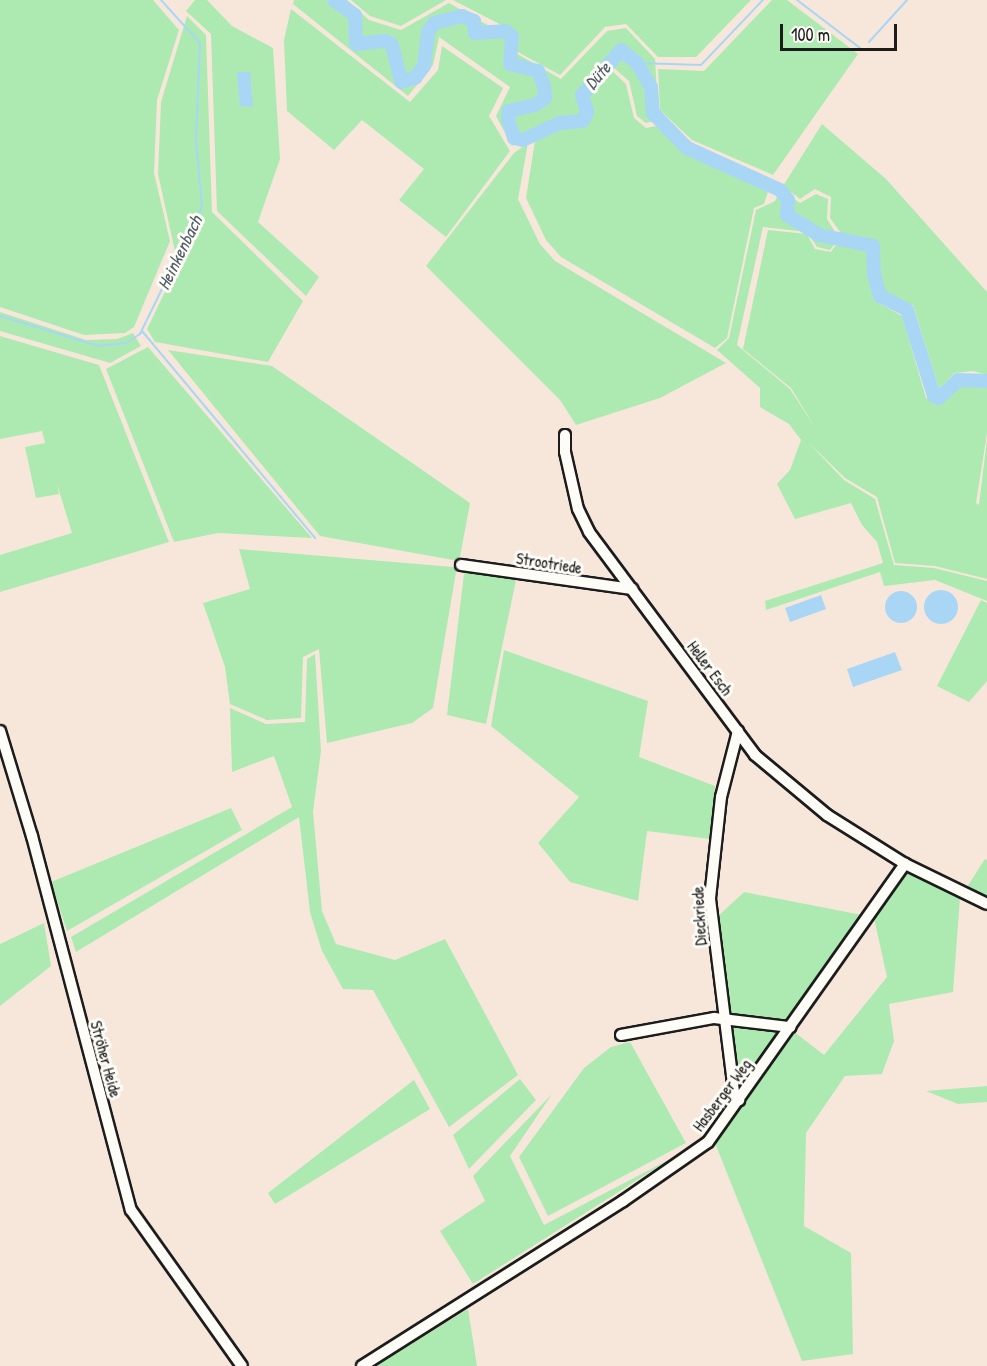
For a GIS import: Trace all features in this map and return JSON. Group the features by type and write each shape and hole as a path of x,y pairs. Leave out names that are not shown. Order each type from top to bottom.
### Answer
{"street":[{"name":"Heller Esch","path":"565,435 565,452 578,509 589,532 738,731 781,780 827,815 905,864"},
{"name":"Strootriede","path":"461,565 632,589"},
{"name":"Ströher Heide","path":"0,731 32,836 131,1210 242,1366"},
{"name":"Dieckriede","path":"738,731 721,797 710,899 734,1093 739,1100"},
{"path":"905,864 987,904"},
{"name":"Hasberger Weg","path":"362,1366 623,1201 708,1142 905,864"},
{"path":"621,1035 725,1018 790,1028"}],"green space":[{"path":"0,0 153,0 179,30 157,100 154,173 170,241 134,327 125,333 84,335 0,307"},
{"path":"195,0 207,0 232,26 273,48 280,159 258,222 319,277 306,296 217,211 211,34 186,11"},
{"path":"294,0 347,0 369,20 401,30 449,3 505,35 509,41 507,48 561,79 607,31 626,28 655,59 658,111 666,118 646,123 637,116 629,81 607,62 579,93 584,111 580,117 567,121 559,117 523,135 512,146 496,116 510,87 439,37 433,65 408,96 293,4"},
{"path":"351,0 446,0 401,26 370,16"},
{"path":"453,0 751,0 696,57 658,57 626,24 605,27 560,75 516,51 517,33"},
{"path":"772,0 787,0 858,54 773,175 692,140 660,110 658,69 704,71"},
{"path":"291,9 410,102 438,70 442,46 503,88 489,116 510,151 446,237 399,200 424,169 362,120 334,150 287,111 284,40"},
{"path":"187,16 206,35 212,212 303,301 268,362 155,342 147,329 178,265 158,174 161,102"},
{"path":"611,70 626,84 634,118 646,128 656,126 685,153 769,189 764,204 754,208 727,338 715,348 561,257 546,240 526,198 535,141 559,128 587,125 593,113 588,96"},
{"path":"822,124 886,179 987,292 987,375 973,371 955,373 939,389 913,305 895,299 885,291 880,273 879,242 860,236 843,236 830,218 831,197 815,189 800,199 783,186"},
{"path":"528,143 518,199 540,244 555,261 726,363 660,398 576,425 560,400 426,266 514,153"},
{"path":"781,189 800,203 816,194 828,199 827,219 839,238 830,250 817,247 807,232 763,227 737,345 790,389 816,429 791,388 743,349 768,230 807,234 815,249 831,252 835,246 858,245 867,250 867,272 875,301 902,316 926,398 942,403 962,383 987,386 987,433 976,503 979,505 987,439 987,579 935,566 895,563 877,497 845,478 808,442 844,480 875,499 894,565 934,568 987,581 987,601 935,580 884,586 880,572 766,610 765,601 883,563 877,542 862,525 851,503 795,519 777,484 790,470 801,440 789,424 760,407 760,388 717,350 729,338 756,210 775,201"},
{"path":"0,312 86,340 117,339 133,333 141,346 110,363 0,331"},
{"path":"0,336 99,365 169,542 0,592 0,555 72,533 57,484 59,494 36,498 25,447 45,443 42,431 0,439"},
{"path":"148,347 312,538 218,533 174,542 106,369"},
{"path":"168,350 272,366 470,503 460,557 453,560 320,536"},
{"path":"239,549 453,567 456,572 433,708 412,723 327,743 319,649 303,657 301,718 267,720 230,704 225,667 203,603 250,589"},
{"path":"468,571 516,580 486,724 447,715 464,574"},
{"path":"981,600 987,603 987,681 969,702 937,686"},
{"path":"504,650 648,701 639,757 715,786 710,839 647,831 638,901 570,882 538,843 579,797 491,726"},
{"path":"315,654 321,751 313,812 322,911 336,944 395,960 445,939 518,1075 449,1127 373,990 343,989 322,951 310,912 299,817 76,952 71,937 292,807 274,756 232,772 230,708 266,724 305,722 307,659"},
{"path":"231,808 242,830 67,931 51,882"},
{"path":"985,859 987,860 987,898 967,887"},
{"path":"907,873 960,898 953,992 889,1004 894,1041 882,1074 845,1076 806,1133 804,1226 851,1253 853,1354 802,1361 715,1143 793,1031 824,1055 887,977 874,918"},
{"path":"744,892 862,915 748,1087 739,1082 716,918"},
{"path":"44,923 51,966 0,1006 0,944"},
{"path":"630,1042 686,1143 548,1216 519,1157 584,1068 611,1047"},
{"path":"520,1079 536,1100 469,1169 453,1135"},
{"path":"414,1080 430,1109 275,1204 268,1193"},
{"path":"987,1086 987,1102 958,1104 926,1091"},
{"path":"552,1094 510,1156 544,1225 672,1158 473,1284 440,1231 485,1201 473,1176"},
{"path":"468,1309 477,1366 376,1366"}],"water":[{"path":"237,72 250,72 253,107 240,106"},
{"path":"941,590 953,595 958,607 953,619 941,624 929,619 924,607 929,595"},
{"path":"901,591 913,595 917,607 913,619 901,623 889,619 885,607 889,595"},
{"path":"821,595 826,609 790,622 785,608"},
{"path":"895,652 902,670 853,687 847,669"}],"waterway":[{"name":"Heinkenbach","path":"0,316 98,346 126,343 140,334 202,207 196,141 200,43 161,0"},
{"name":"Düte","path":"334,0 355,15 356,44 386,41 392,45 401,82 415,78 424,66 428,32 434,23 462,16 474,21 475,33 505,31 512,36 510,64 538,71 544,86 545,98 535,105 509,111 508,119 514,138 523,140 559,123 583,121 587,112 582,95 621,50 637,63 651,87 653,113 687,148 780,190 788,200 787,215 819,235 873,246 874,274 880,296 907,310 934,396 939,398 958,380 987,381"},
{"path":"637,63 701,65 763,0"},
{"path":"797,0 860,48"},
{"path":"869,42 907,0"},
{"path":"142,331 315,538"}]}
